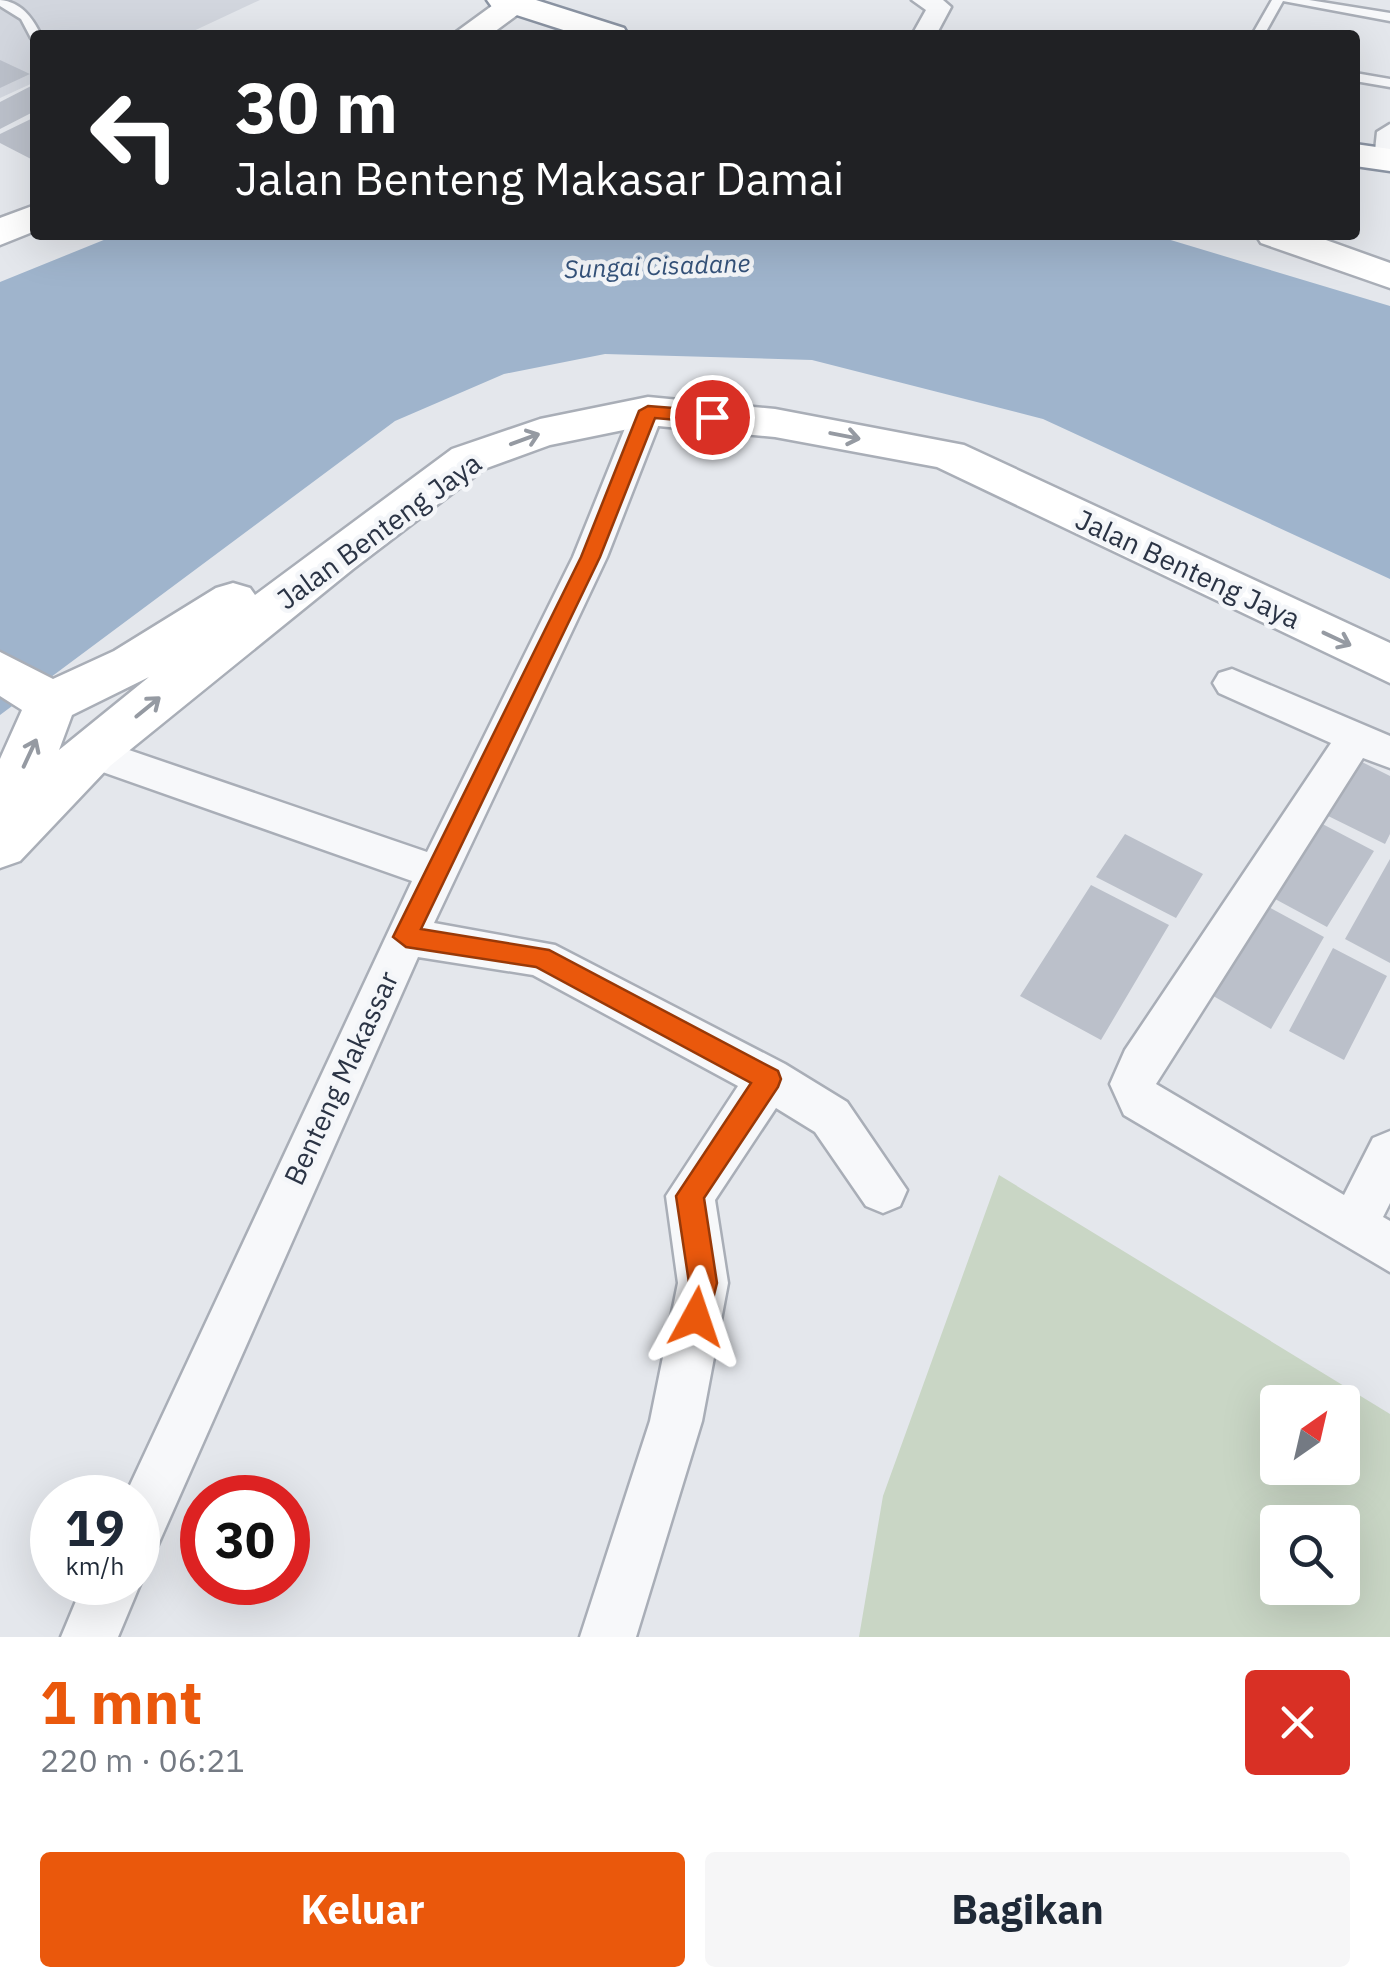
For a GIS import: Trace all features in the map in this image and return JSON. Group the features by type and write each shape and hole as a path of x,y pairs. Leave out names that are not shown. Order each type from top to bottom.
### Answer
{"main road":[{"path":"475,30 514,1 598,30"},
{"path":"0,233 30,218"},
{"path":"1289,240 1390,276"},
{"name":"Jalan Benteng Jaya","path":"0,844 91,752 336,557 468,459 540,433 648,411 775,422 948,455 1390,664"},
{"path":"0,798 28,763 29,690 132,664 263,581 336,557"}],"street":[{"path":"924,0 939,7 927,30"},
{"name":"Benteng Makassar","path":"160,1479 406,937 590,557 648,411"},
{"path":"1232,683 1373,744 1140,1064 1133,1084 1140,1100 1372,1237 1390,1153"},
{"path":"91,752 437,872"},
{"path":"406,937 540,958 768,1079 831,1117 883,1190"},
{"path":"608,1637 676,1421 703,1283 690,1196 768,1079"},
{"path":"89,1637 104,1605"}],"lane":[{"path":"0,0 26,17 32,30"},
{"path":"1261,30 1278,0"},
{"path":"1288,0 1390,17"},
{"path":"1360,78 1390,83"}],"shaded area":[{"path":"0,0 260,0 196,30 30,30 30,84 0,98"}],"green space":[{"path":"999,1175 1343,1385 1260,1385 1260,1485 1360,1485 1360,1396 1390,1414 1390,1637 859,1637 883,1496"}],"water":[{"name":"Sungai Cisadane","path":"104,240 1171,240 1390,306 1390,579 1043,419 812,360 605,354 504,374 395,421 0,715 0,282"}],"building":[{"path":"0,60 30,74 0,88"},
{"path":"30,87 30,114 0,129 0,102"},
{"path":"30,119 30,158 0,143 0,134"},
{"path":"1354,758 1390,776 1390,834 1385,844 1320,812"},
{"path":"1311,818 1374,851 1327,927 1262,892"},
{"path":"1125,834 1203,874 1176,918 1096,877"},
{"path":"1390,859 1390,963 1345,939"},
{"path":"1091,885 1169,925 1101,1040 1020,996"},
{"path":"1263,904 1324,937 1271,1029 1208,993"},
{"path":"1333,948 1387,976 1344,1060 1289,1031"}],"route":[{"path":"696,1317 703,1283 690,1196 768,1079 540,958 406,937 590,557 648,411 712,417"}]}
